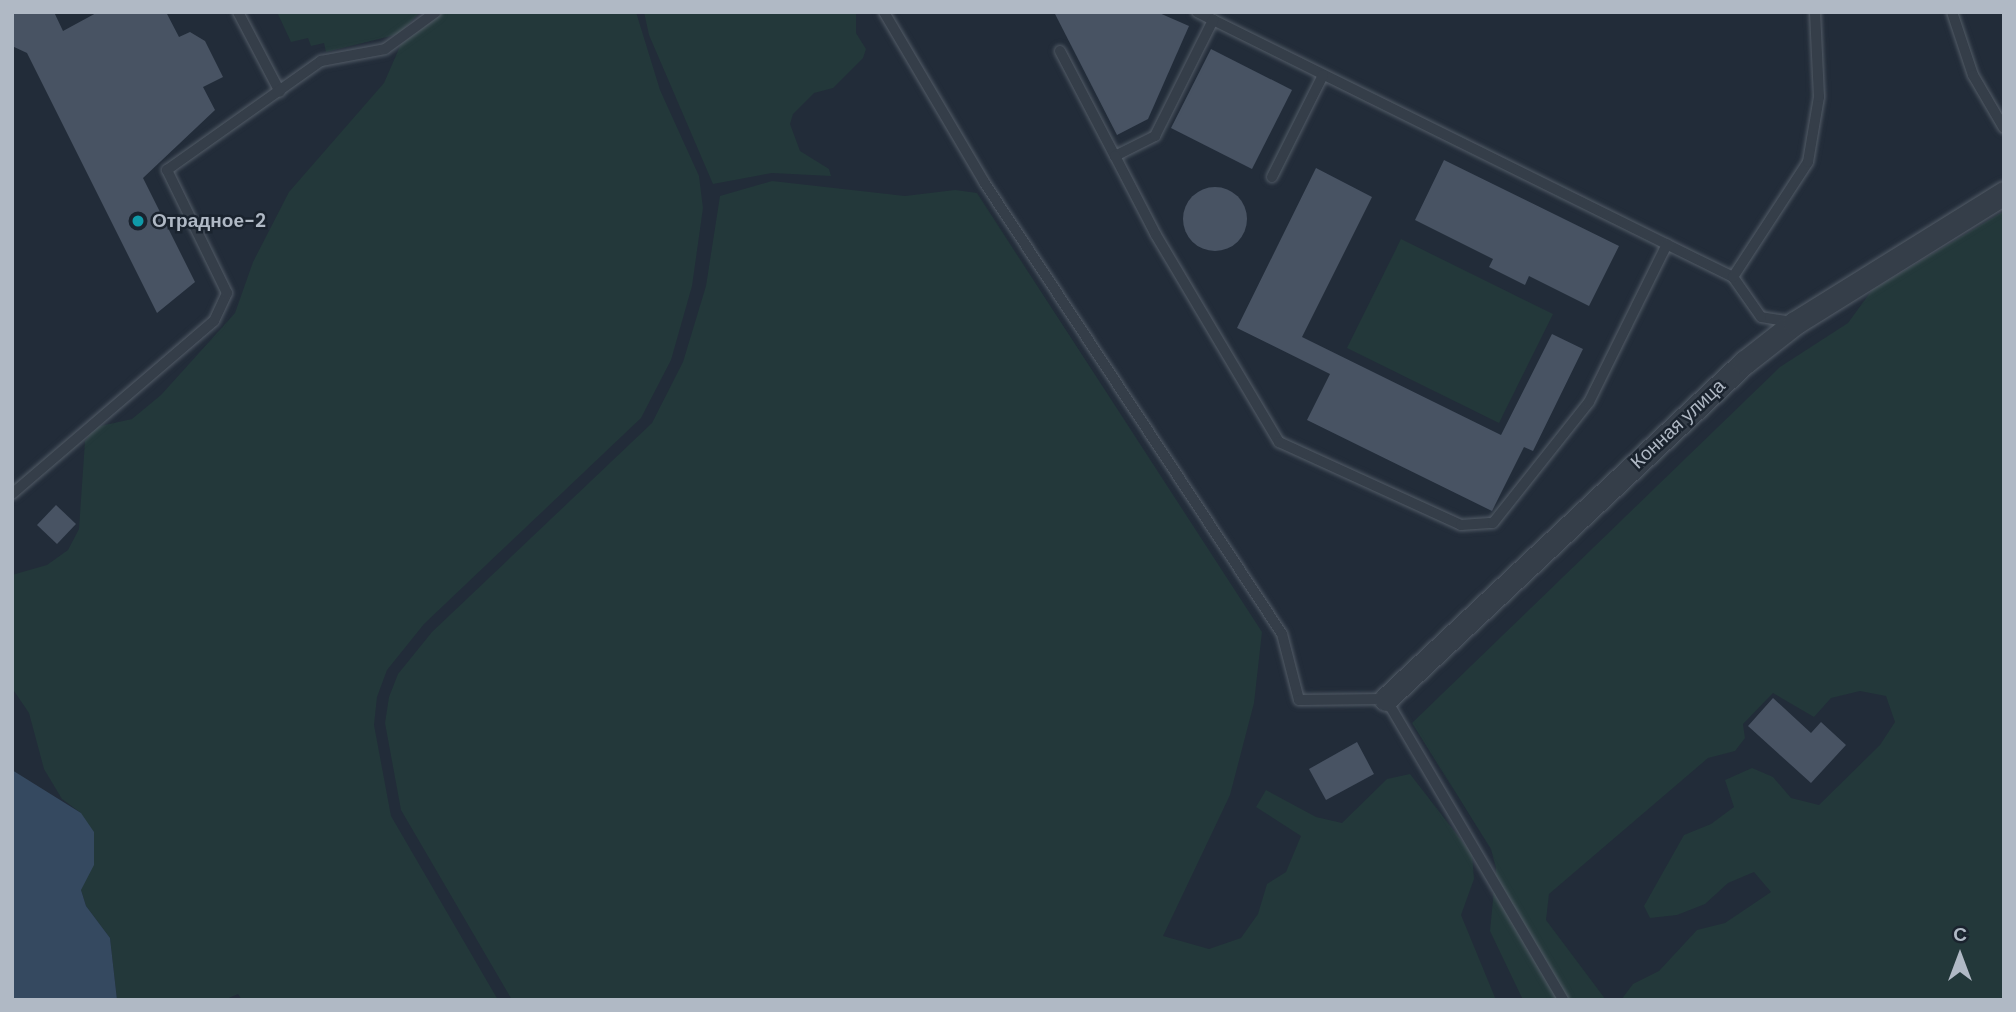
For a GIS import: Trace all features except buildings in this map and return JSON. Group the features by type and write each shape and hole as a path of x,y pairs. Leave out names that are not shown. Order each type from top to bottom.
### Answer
{"street":[{"name":"Конная улица","path":"1386,699 1745,362 1795,323 2004,193"}],"lane":[{"path":"238,12 279,92"},
{"path":"12,494 214,321 228,293 167,170 321,61 385,49 436,12"},
{"path":"884,12 984,182 1282,634 1299,700 1386,699 1563,1000"},
{"path":"1198,12 1733,277 1761,317 1795,323"},
{"path":"1733,277 1808,162 1819,97 1815,12"},
{"path":"1952,12 1973,75 2004,128"},
{"path":"1115,156 1155,136 1213,20"},
{"path":"1060,51 1156,235 1279,442 1461,525 1493,523 1589,402 1667,244"},
{"path":"1272,177 1323,75"}],"green space":[{"path":"277,12 420,12 399,34 326,52 324,43 311,46 308,38 291,42"},
{"path":"444,12 636,12 660,90 699,176 703,208 692,286 671,360 641,418 424,624 387,670 377,697 374,725 391,816 498,1000 242,1000 238,994 224,1000 117,1000 110,938 86,906 81,890 81,813 62,799 44,769 29,713 12,688 12,575 47,565 68,550 79,529 85,441 96,427 132,419 161,395 235,313 253,262 289,192 384,83 401,44"},
{"path":"644,12 856,12 856,33 866,49 863,58 833,88 814,93 793,114 790,124 800,151 829,169 831,176 772,173 713,184 649,35"},
{"path":"772,181 905,196 955,190 977,193 1262,632 1254,703 1230,795 1163,936 1209,949 1241,938 1258,914 1267,884 1286,872 1301,836 1256,807 1266,790 1316,817 1342,823 1387,779 1410,774 1472,854 1474,879 1461,915 1496,1000 512,1000 401,810 385,723 389,697 398,674 432,632 652,423 683,362 706,286 720,196"},
{"path":"2004,211 2004,1000 1621,1000 1633,984 1659,971 1697,930 1725,923 1771,892 1754,872 1728,883 1705,904 1677,915 1650,918 1644,906 1684,835 1711,824 1734,807 1725,780 1752,768 1773,777 1791,798 1819,805 1880,745 1895,722 1886,696 1860,691 1831,698 1814,717 1773,693 1743,724 1745,738 1735,751 1708,758 1549,894 1546,920 1606,1000 1523,1000 1490,931 1496,868 1491,849 1412,723 1780,367 1848,323 1872,290"},
{"path":"1401,239 1553,314 1499,423 1347,348"}],"water":[{"path":"12,770 81,813 94,832 94,865 81,890 86,906 110,938 117,1000 12,1000"}],"place":[{"name":"Отрадное-2","path":"138,221"}]}
